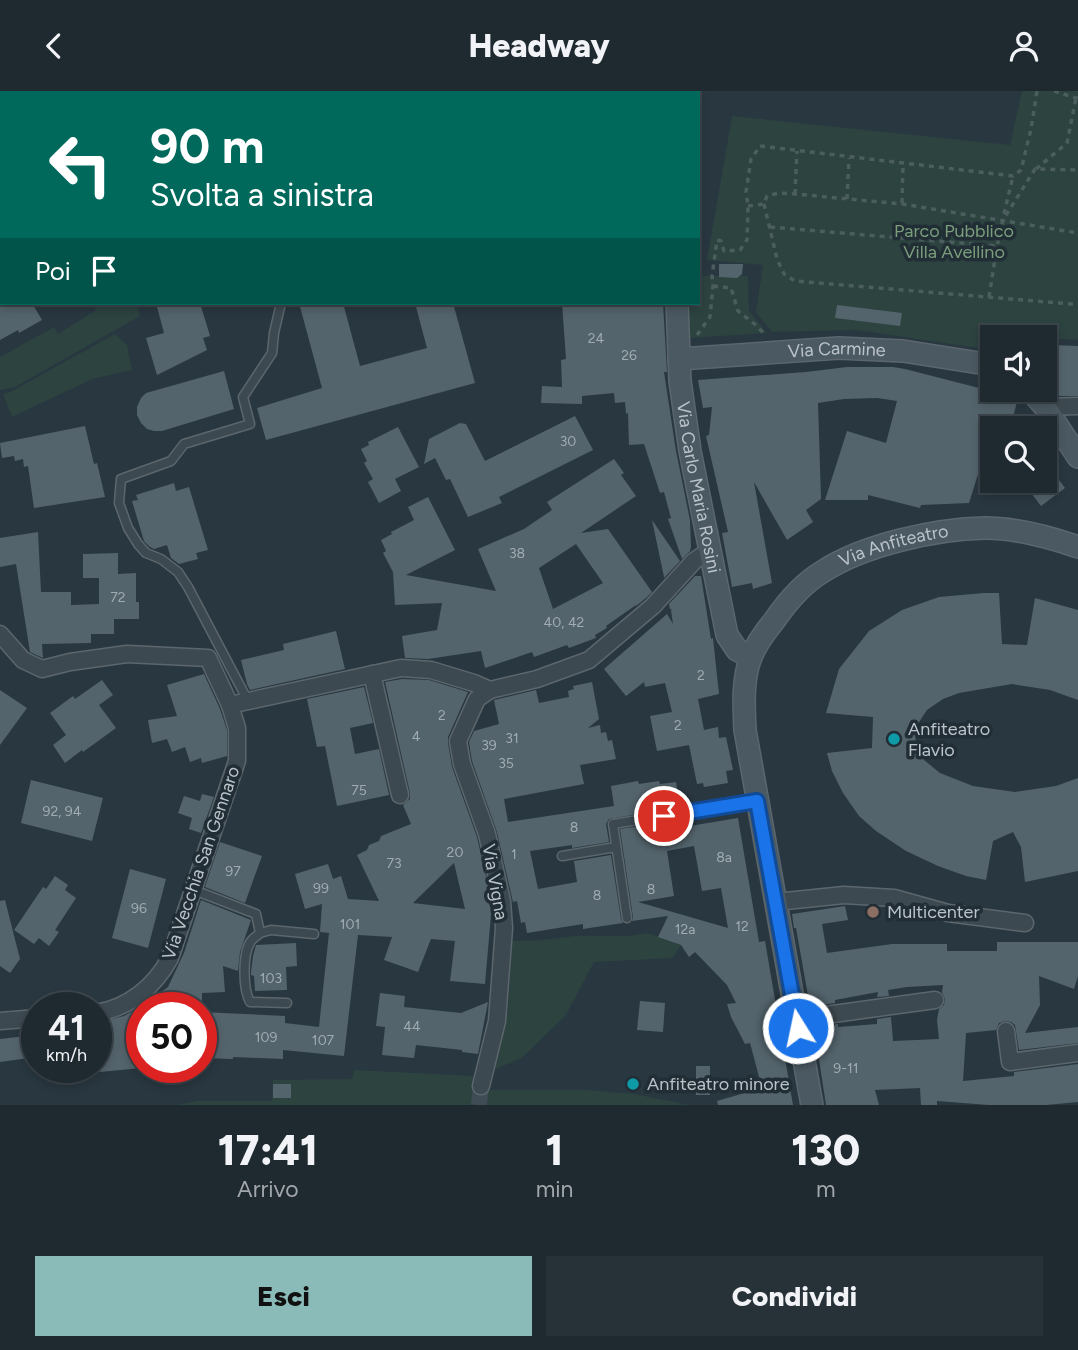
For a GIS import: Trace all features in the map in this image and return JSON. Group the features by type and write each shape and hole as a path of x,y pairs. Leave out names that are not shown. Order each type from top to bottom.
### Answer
{"main road":[{"name":"Via Carlo Maria Rosini","path":"677,305 680,381 690,451 727,635 737,650 751,657"},
{"name":"Via Carmine","path":"679,359 839,348 903,351 980,363"},
{"path":"1041,402 1078,457"},
{"name":"Via Anfiteatro","path":"812,1105 745,730 743,692 751,657 762,636 789,599 821,572 862,552 953,530 987,528 1029,533 1078,547"}],"street":[{"path":"1045,407 1078,406"},
{"path":"230,705 401,668 431,670 490,690 537,679 589,660 653,606 694,561 710,550"},
{"name":"Via Vecchia San Gennaro","path":"1,637 23,660 42,669 127,654 208,658 230,705 237,728 237,761 170,958 161,974 147,989 124,1004 112,1008"},
{"path":"372,674 400,795"},
{"name":"Via Vigna","path":"481,1087 497,1021 504,928 502,901 487,834 462,764 458,741 477,699 490,690"},
{"path":"776,902 844,895 894,898 948,913 1025,923"},
{"path":"797,1019 935,1000"},
{"path":"0,1021 21,1019"},
{"path":"1006,1031 1010,1062 1078,1053"}],"lane":[{"path":"248,701 188,587 178,572 138,544 128,528 119,503 121,479 171,461 184,444 250,424 243,397 272,353 281,305"},
{"path":"627,918 612,824 757,801"},
{"path":"562,856 616,847"},
{"path":"194,890 256,913 260,933"},
{"path":"287,1003 250,1002 246,995 245,961 251,941 260,933 271,930 314,933"}],"path":[{"path":"989,297 1013,176 1021,170 1037,91"},
{"path":"1054,91 1077,98"},
{"path":"1003,220 1035,169 1067,143 1078,91"},
{"path":"679,359 710,317 717,240 721,241 724,251 740,250 747,240 746,192 751,159 760,146 1013,176"},
{"path":"795,194 797,151"},
{"path":"847,199 849,158"},
{"path":"902,204 903,164"},
{"path":"1035,169 1078,170"},
{"path":"1078,233 902,204 795,194 779,193 767,196 764,204 777,259 784,275 795,281 1071,305 1078,303"},
{"path":"748,206 764,204"},
{"path":"770,227 997,246"},
{"path":"713,286 731,288 738,311 757,326 769,341 770,354"}],"green space":[{"name":"Parco Pubblico Villa Avellino","path":"1022,91 1078,91 1078,340 1057,339 1057,325 980,325 980,348 856,330 772,332 756,312 763,265 707,260 732,116 1010,145"},
{"path":"700,276 748,276 749,311 767,333 690,338 687,305 700,305"},
{"path":"94,305 147,305 138,308 140,316 15,387 0,390 0,357 54,327 58,334 96,310"},
{"path":"115,334 127,345 132,370 92,379 12,417 3,394"},
{"path":"648,933 681,945 673,958 594,962 566,1015 522,1058 493,1070 508,1011 512,941"},
{"path":"354,1070 474,1076 473,1090 586,1090 634,1094 690,1105 175,1105 198,1101 272,1101 273,1080 352,1079"}],"building":[{"path":"719,264 743,264 742,274 737,278 719,277"},
{"path":"0,305 33,305 42,320 0,340"},
{"path":"157,305 201,305 210,336 203,338 207,350 157,375 146,338 164,333"},
{"path":"300,305 344,305 360,366 427,348 416,305 454,305 475,383 266,440 257,408 322,388"},
{"path":"562,305 663,305 667,372 664,372 690,520 691,547 682,559 668,519 671,518 664,492 660,493 644,444 629,445 625,402 615,403 614,393 582,396 582,404 541,403 542,386 562,387 561,360 566,359"},
{"path":"837,305 902,313 900,326 835,318"},
{"path":"1057,345 1078,346 1078,396 1058,396"},
{"path":"847,367 893,367 980,388 980,402 1017,402 1013,416 980,416 980,468 969,503 921,505 920,508 868,495 868,500 825,500 847,431 886,443 897,401 877,398 818,403 821,499 806,510 813,522 787,540 754,482 772,583 753,589 752,583 732,587 722,533 728,532 706,436 709,435 712,407 703,408 698,380"},
{"path":"224,371 234,409 162,431 147,429 141,423 137,407 146,393"},
{"path":"575,416 593,450 499,497 502,503 468,517 450,479 446,480 435,458 424,464 429,439 460,423 466,424 485,461"},
{"path":"85,426 105,497 34,508 28,466 24,467 23,459 15,461 14,456 2,458 0,443"},
{"path":"398,427 419,467 395,479 401,491 379,503 368,482 373,479 364,463 367,461 361,449 369,445 368,442"},
{"path":"614,459 624,473 621,475 636,496 581,533 608,529 652,592 595,635 596,638 569,648 567,645 534,657 532,652 485,668 481,651 428,659 405,658 402,636 437,630 442,603 395,605 393,572 383,553 386,551 381,540 414,520 408,507 428,497 455,550 406,575 496,591 478,549 524,529 552,510 547,502","holes":["576,544 603,583 553,609 539,568"]},
{"path":"1057,477 1065,488 1041,506 1031,493 1057,493"},
{"path":"174,483 176,491 189,487 208,550 196,553 198,559 179,564 171,558 167,545 154,549 144,541 132,501 138,500 136,495"},
{"path":"652,520 680,561 664,578 664,577"},
{"path":"38,532 41,592 71,592 71,605 99,604 99,578 83,578 83,554 118,553 118,574 136,573 139,619 114,619 114,634 91,634 91,643 42,644 43,658 30,652 16,564 0,567 0,538"},
{"path":"695,576 701,576 711,639 713,638 719,694 698,699 704,730 718,727 719,738 726,737 733,770 726,771 728,783 704,787 703,783 697,784 689,745 657,751 650,716 672,712 665,683 645,687 644,682 626,696 604,669 667,614 673,624 669,604"},
{"name":"Anfiteatro Flavio","path":"999,593 1002,644 1027,645 1035,598 1078,610 1078,700 1050,690 1012,684 959,693 943,699 927,710 917,725 916,744 924,760 940,773 973,786 1015,792 1056,786 1078,778 1078,871 1025,882 1021,847 1013,832 993,841 986,880 938,866 906,851 859,816 832,771 827,753 872,748 873,717 826,713 839,669 869,631 902,610 939,597"},
{"path":"336,631 345,669 250,690 241,660 284,650 283,644"},
{"path":"204,674 227,730 227,756 202,763 201,758 190,762 185,747 172,752 167,739 152,743 148,720 177,716 167,685"},
{"path":"402,679 429,680 468,692 448,737 448,743 452,767 477,837 492,903 485,984 450,981 455,941 431,939 418,972 384,960 392,937 358,935 344,1056 283,1050 283,1059 217,1058 217,1013 285,1016 285,1023 319,1027 329,933 320,932 322,904 305,909 295,874 328,864 333,879 341,876 348,899 379,901 357,855 379,841 381,836 411,824 403,805 410,799 385,682","holes":["454,863 465,909 413,903"]},
{"path":"102,680 113,695 99,705 116,728 65,763 53,745 66,735 50,713"},
{"path":"592,682 599,719 588,728 600,725 601,733 606,732 608,741 612,740 616,759 580,765 584,784 504,799 508,822 614,806 611,786 638,781 639,784 676,782 680,807 609,819 606,824 609,842 530,851 538,889 577,882 574,861 611,855 623,923 583,929 583,924 527,933 525,922 521,923 517,901 513,902 497,832 472,761 469,742 474,731 499,724 494,700 536,690 539,703 569,697 568,691 574,689 573,686"},
{"path":"364,687 373,723 350,728 355,754 379,749 389,795 337,806 325,746 317,747 307,699"},
{"path":"0,690 27,708 0,745"},
{"path":"31,780 103,798 92,841 21,823"},
{"path":"202,794 214,797 201,833 189,829 192,818 178,813 184,796 200,801"},
{"path":"738,818 759,942 765,941 793,1105 718,1105 717,1101 762,1088 750,1043 745,1044 727,1004 736,1003 727,985 695,952 689,957 681,945 658,937 668,916 632,921 620,829 689,819 690,826","holes":["694,846 702,891 721,888 728,928 638,902 674,896 667,851"]},
{"path":"220,842 262,856 245,903 205,887"},
{"path":"130,869 166,879 148,948 112,938"},
{"path":"55,876 68,885 65,890 76,898 55,930 59,932 49,946 39,938 34,944 14,930 43,887 46,889"},
{"path":"5,900 20,959 10,973 0,966 0,901"},
{"path":"201,900 251,920 240,952 238,971 223,966 225,992 161,992 168,987 184,953"},
{"path":"845,906 848,920 822,924 827,953 892,944 947,944 947,951 997,951 997,942 1078,942 1078,976 1074,989 1039,976 1040,1005 1025,1033 1078,1027 1078,1043 1019,1050 1015,1025 1005,1021 999,1023 996,1030 966,1033 963,1081 1014,1076 1014,1072 1078,1064 1078,1102 989,1105 937,1101 937,1105 921,1105 920,1088 875,1090 879,1105 826,1105 814,1027 877,1024 877,1019 891,1017 893,1041 939,1039 937,1020 945,999 943,985 907,987 888,990 889,996 877,997 878,992 810,1007 792,914"},
{"path":"296,943 297,966 286,967 287,990 255,991 254,976 251,972 256,945"},
{"path":"380,993 405,996 404,1007 461,1013 488,1002 478,1054 416,1045 414,1058 382,1055 385,1027 376,1026"},
{"path":"640,1001 665,1003 663,1032 637,1030"},
{"path":"126,1015 126,1069 112,1071 112,1019"},
{"path":"21,1037 21,1059 0,1062 0,1039"},
{"path":"696,1066 710,1066 710,1095 696,1095"},
{"path":"273,1084 291,1084 291,1098 273,1098"}],"tunnel":[{"path":"479,1105 481,1086"}],"place":[{"name":"Anfiteatro Flavio","path":"894,739"},
{"name":"Multicenter","path":"873,912"},
{"name":"Anfiteatro minore","path":"633,1084"}],"route":[{"path":"664,816 757,801 798,1028"}]}
